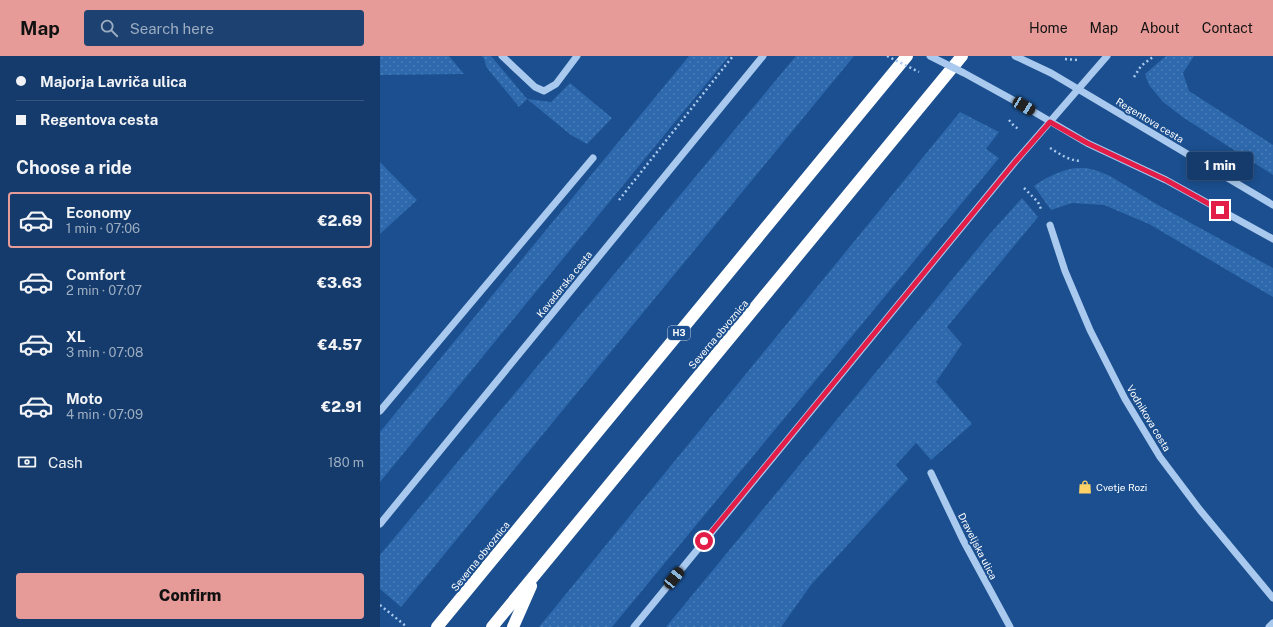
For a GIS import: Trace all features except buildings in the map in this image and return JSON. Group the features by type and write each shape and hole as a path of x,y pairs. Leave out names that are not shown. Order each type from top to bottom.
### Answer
{"highway":[{"name":"Severna obvoznica","path":"437,627 907,56"},
{"name":"Severna obvoznica","path":"492,627 962,56"},
{"path":"514,627 536,574"},
{"path":"432,627 452,610"}],"street":[{"path":"502,56 535,87 544,91 556,84 577,56"},
{"name":"Kavadarska cesta","path":"380,524 763,56"},
{"path":"930,56 964,72 1087,143 1166,180 1273,239"},
{"path":"1015,56 1051,73 1078,89"},
{"path":"634,627 1015,162 1107,56"},
{"name":"Regentova cesta","path":"1078,89 1273,205"},
{"path":"380,411 593,158"},
{"name":"Vodnikova cesta","path":"1050,225 1065,271 1090,330 1125,399 1165,462 1200,510 1273,598"},
{"name":"Draveljska ulica","path":"931,473 963,540 1010,627"},
{"path":"1269,627 1273,623"}],"path":[{"path":"1134,77 1141,66 1154,56"},
{"path":"1060,58 1067,60 1078,60"},
{"path":"1009,120 1014,126"},
{"path":"1024,188 1038,202 1050,225"},
{"path":"380,605 407,627"}],"shaded area":[{"path":"380,56 449,56 464,74 380,75"},
{"path":"482,56 491,56 527,99 519,107 487,68"},
{"path":"689,56 729,56 380,482 380,432"},
{"path":"796,56 854,56 401,607 380,589 380,555"},
{"path":"1166,56 1194,56 1183,73 1189,91 1273,145 1273,175 1184,118 1163,102 1149,85 1145,74"},
{"path":"570,83 612,118 587,144 571,135 527,99 551,102"},
{"path":"960,112 999,132 986,149 999,158 612,627 539,627"},
{"path":"380,162 417,200 380,234"},
{"path":"1075,168 1087,168 1110,176 1158,205 1273,268 1273,297 1149,224 1104,205 1072,203 1051,210 1034,186 1053,175"},
{"path":"1022,198 1038,217 947,327 962,344 936,382 972,424 931,460 916,443 896,465 908,479 811,585 781,627 666,627 988,236"}],"place":[{"name":"Cvetje Rozi","path":"1085,487"}],"route":[{"path":"704,541 1015,162 1050,122 1087,143 1166,180 1220,210"}]}
